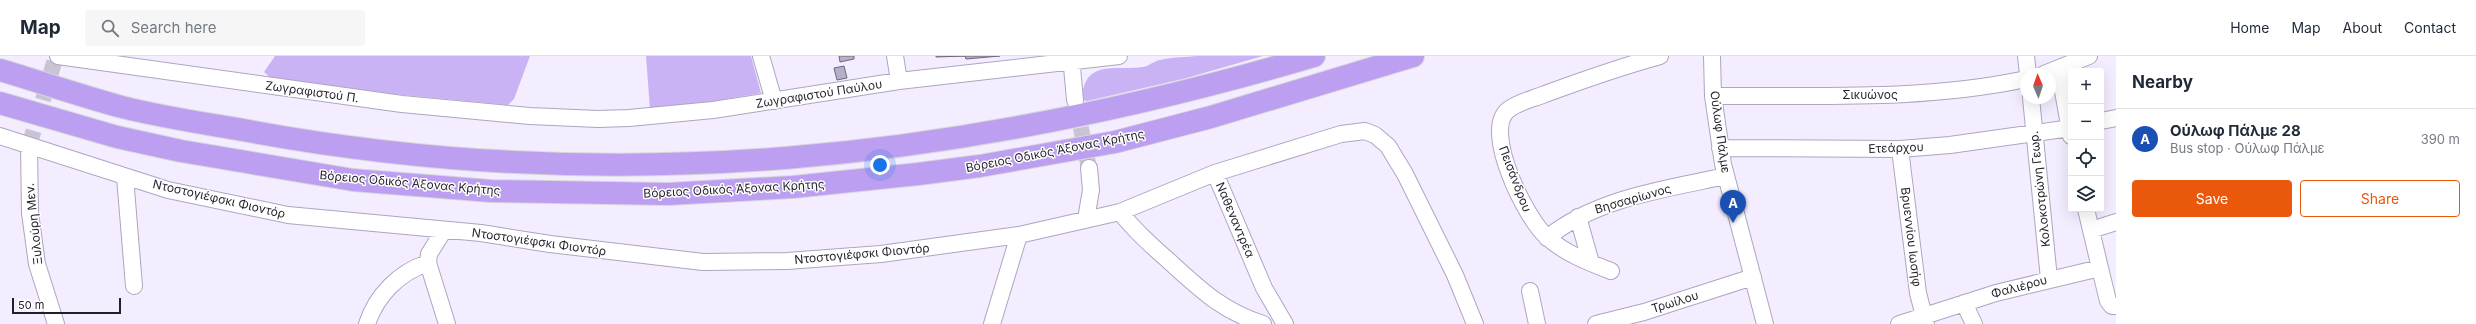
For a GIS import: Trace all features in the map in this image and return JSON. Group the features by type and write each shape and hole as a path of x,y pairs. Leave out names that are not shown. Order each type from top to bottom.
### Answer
{"highway":[{"path":"0,70 124,108 354,149 494,162 610,166 746,162 882,149 975,136 1106,110 1205,86 1314,56"},
{"name":"Βόρειος Οδικός Άξονας Κρήτης","path":"0,103 116,137 353,180 499,192 668,194 793,187 918,174 980,166 1115,142 1211,118 1413,56"}],"street":[{"name":"Ζωγραφιστού Π.","path":"58,56 148,62 284,89 402,104 567,119"},
{"path":"761,56 774,101"},
{"path":"895,56 899,81"},
{"name":"Ζωγραφιστού Παύλου","path":"567,119 658,116 774,101 899,81 1071,59 1119,56"},
{"name":"Πεισάνδρου","path":"1611,271 1591,263 1547,238 1525,209 1505,158 1499,131 1503,115 1516,106 1601,73 1660,56"},
{"name":"Ούλωφ Πάλμε","path":"1712,56 1713,96 1720,148 1765,324"},
{"path":"2026,56 2027,68"},
{"path":"2056,70 2089,56"},
{"path":"1071,59 1076,100"},
{"path":"2059,69 2068,116"},
{"name":"Σικυώνος","path":"1713,96 1932,94 1964,91 2020,80"},
{"name":"Κολοκοτρώνη Γεωρ.","path":"2032,104 2049,279"},
{"path":"2104,120 2116,118"},
{"path":"1215,173 1341,134 1365,131 1375,135 1395,157 1414,192 1455,275 1475,324"},
{"name":"Ετεάρχου","path":"1720,148 1900,149 1958,144 2034,133 2068,131"},
{"name":"Ντοστογιέφσκι Φιοντόρ","path":"0,136 168,190 288,215 482,233 557,245 702,262 787,261 881,254 1019,235 1086,219"},
{"name":"Ξυλούρη Μεν.","path":"28,146 30,213 37,264 56,324"},
{"name":"Βρυεννίου Ιωσήφ","path":"1900,149 1924,320"},
{"path":"1086,219 1090,190 1089,168"},
{"name":"Ναθεναντρέα","path":"1086,219 1120,212 1215,173 1264,288 1285,324"},
{"name":"Βησσαρίωνος","path":"1547,238 1578,217 1656,192 1726,176"},
{"path":"125,177 134,286"},
{"path":"1120,212 1137,232 1204,294 1232,312 1263,324"},
{"path":"2087,212 2108,301 2112,306 2116,306"},
{"path":"1578,217 1591,263"},
{"path":"2091,230 2116,222"},
{"path":"444,230 429,254 428,263 447,324"},
{"path":"992,324 1019,235"},
{"path":"367,324 372,310 382,295 405,274 428,263"},
{"name":"Φαλιέρου","path":"1899,324 1924,320 1964,303 2049,279 2100,268"},
{"name":"Τρωίλου","path":"1596,324 1647,318 1753,277"},
{"path":"1530,291 1537,324"},
{"path":"1964,303 1974,324"}],"shaded area":[{"path":"275,56 530,56 514,99 508,105 362,91 272,79 264,72"},
{"path":"646,56 751,56 761,93 691,105 650,110"},
{"path":"1198,56 1263,56 1183,79 1087,101 1082,100 1084,87 1088,78 1095,72 1103,69 1143,67 1165,59"}],"building":[{"path":"839,56 854,56 854,59 840,62"},
{"path":"936,56 965,56 936,57"},
{"path":"965,56 1000,56 966,59"},
{"path":"844,66 847,78 837,80 834,68"}],"tunnel":[{"path":"29,146 56,56"},
{"path":"1076,104 1089,168"}],"place":[{"name":"Ούλωφ Πάλμε 28","path":"1733,223"}]}
